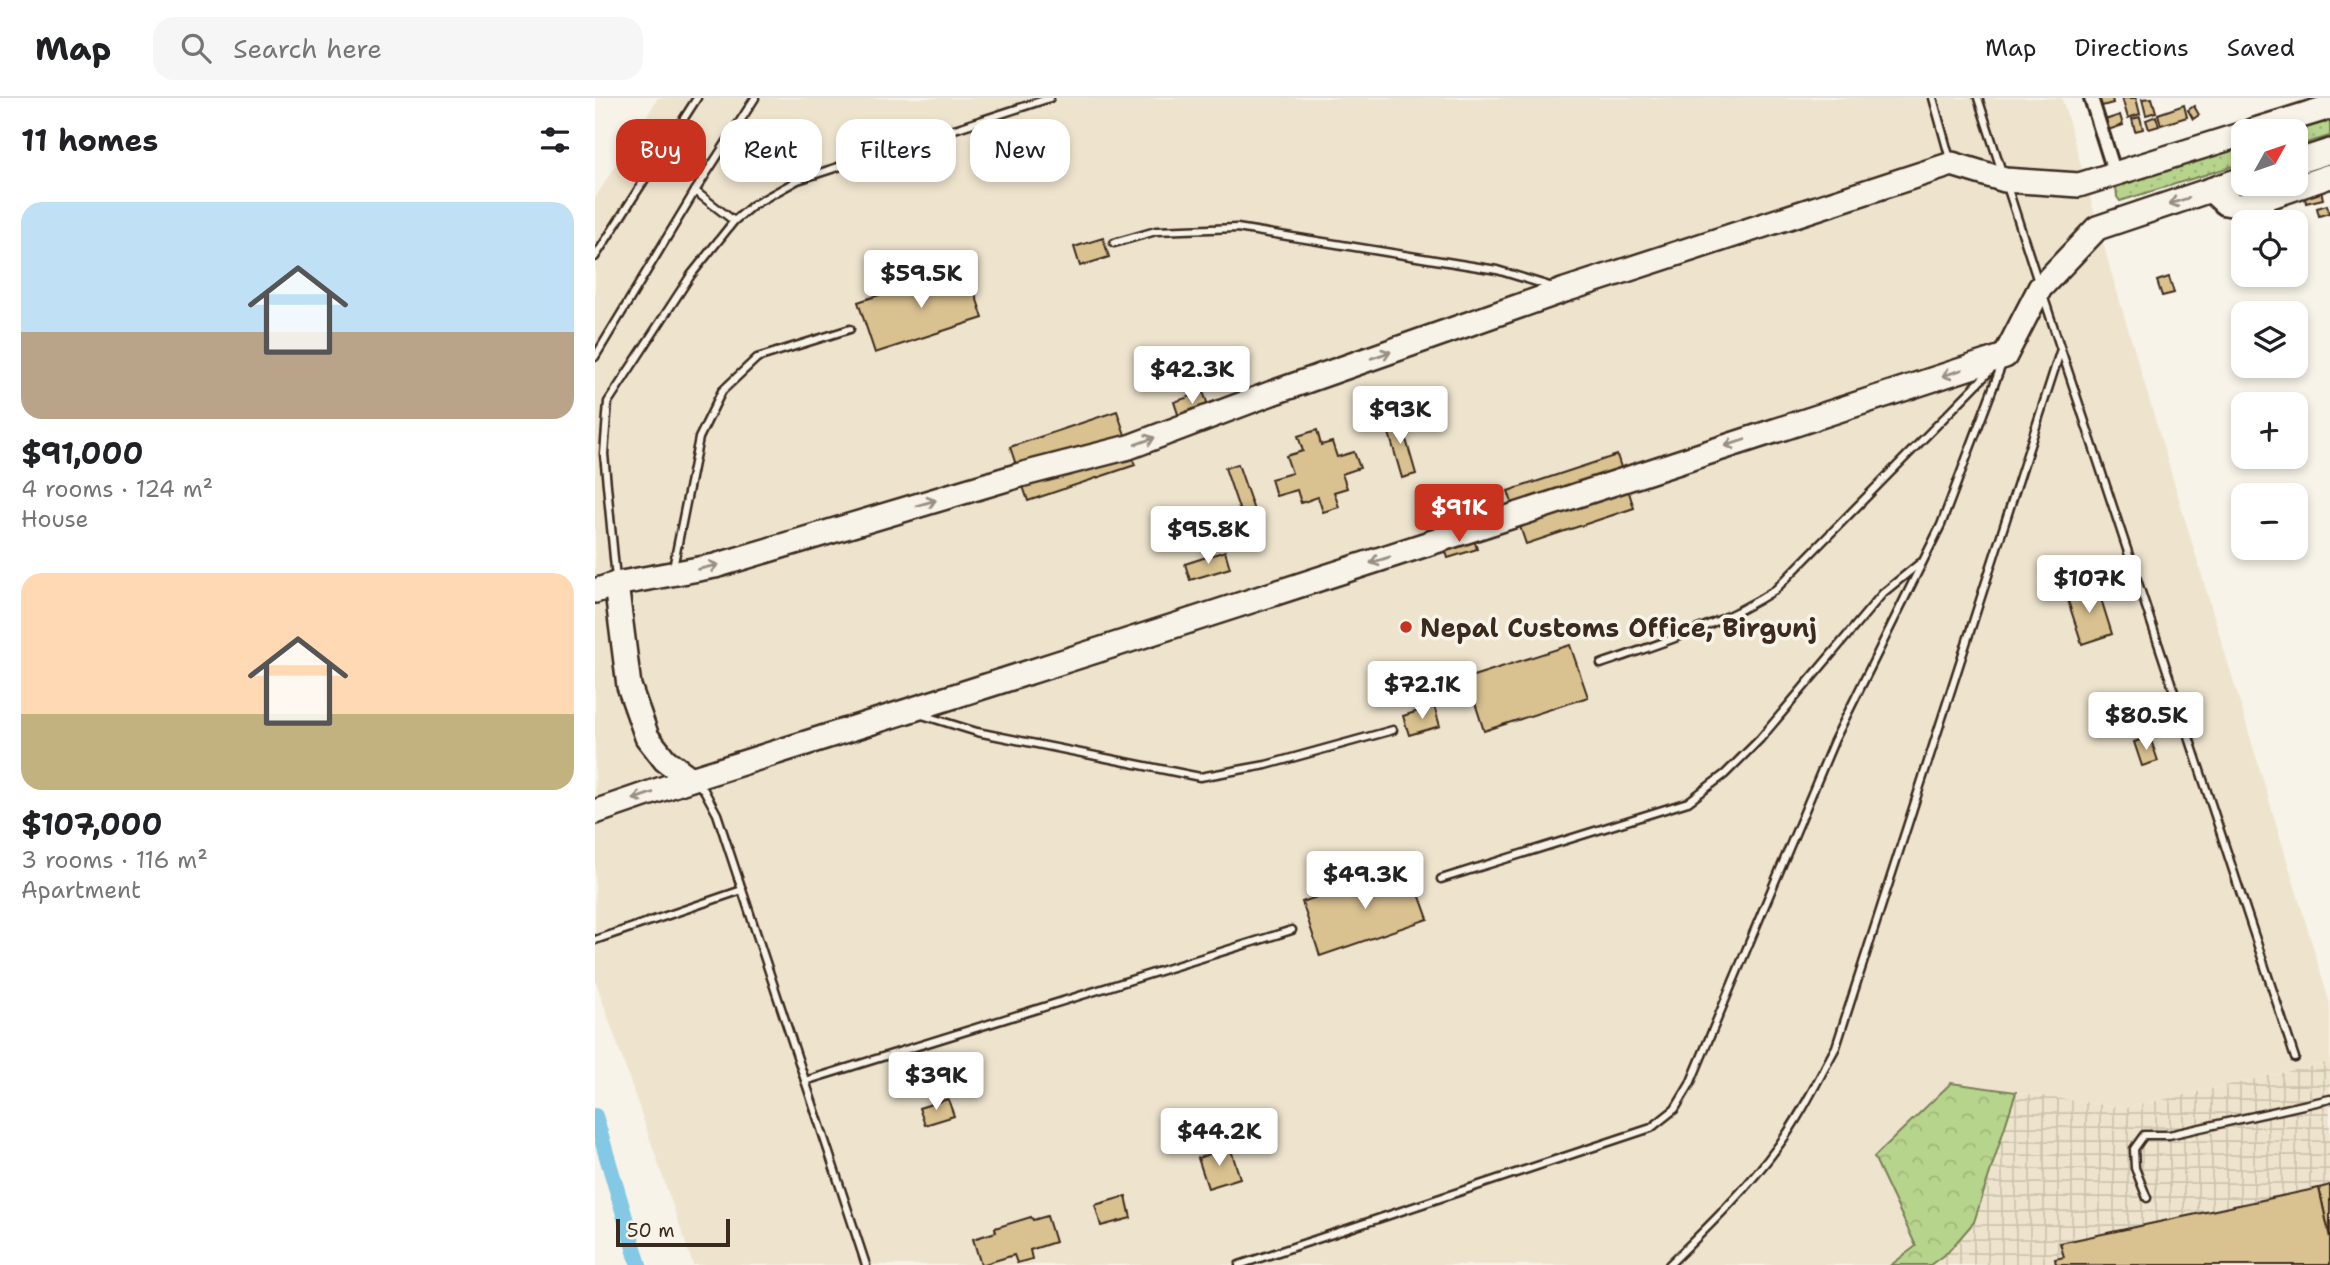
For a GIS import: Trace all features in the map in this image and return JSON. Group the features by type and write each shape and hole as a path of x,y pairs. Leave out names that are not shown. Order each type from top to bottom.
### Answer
{"highway":[{"path":"2291,119 2330,107"},
{"path":"691,779 665,760 647,737 629,686 606,588 715,566 1020,475 1129,447 1272,393 1565,290 1952,164 2005,180 2079,185 2231,138"},
{"path":"2308,158 2330,151"},
{"path":"2211,190 2225,203 2242,206 2330,176"},
{"path":"595,812 691,779 1412,550 2005,356 2041,288 2097,228 2231,183"}],"street":[{"path":"2091,98 2115,174"}],"lane":[{"path":"595,257 697,98"},
{"path":"595,357 695,191 755,98"},
{"path":"606,588 604,454 608,402 691,275 734,220 753,205 797,180 1049,98"},
{"path":"1933,98 1952,164"},
{"path":"1978,98 2295,1058"},
{"path":"695,191 734,220"},
{"path":"1114,243 1156,231 1237,228 1497,270 1565,290"},
{"path":"672,575 699,438 722,391 757,358 850,330"},
{"path":"1669,1265 1739,1196 1780,1144 1805,1105 1836,1046 2061,350"},
{"path":"1239,1265 1651,1128 1675,1109 1695,1071 1834,741 1941,525 2005,356"},
{"path":"1601,664 1707,627 1745,609 1775,590 2005,356"},
{"path":"595,457 604,454"},
{"path":"1441,879 1688,802 1725,774 1751,748 1883,593 1924,559"},
{"path":"910,711 977,732 1200,778 1266,765 1393,730"},
{"path":"691,779 704,790 717,814 866,1265"},
{"path":"595,940 742,890"},
{"path":"805,1081 1292,930"},
{"path":"2147,1199 2135,1168 2133,1149 2144,1135 2169,1135 2330,1099"}],"shaded area":[{"name":"Nepal Customs Office, Birgunj","path":"658,98 2062,98 2112,275 2330,1004 2330,1062 2126,1108 1951,1083 1916,1246 1891,1265 693,1265 595,979 595,198 616,165 616,182 706,182 706,119 645,119"},
{"path":"2330,1062 2330,1265 1891,1265 1916,1246 1874,1157 1951,1083 2126,1108"}],"green space":[{"path":"2330,120 2330,136 2308,142 2308,127"},
{"path":"2231,151 2231,167 2120,201 2116,186"},
{"path":"1951,1083 2016,1092 1974,1222 1948,1252 1930,1265 1891,1265 1916,1246 1874,1157"}],"building":[{"path":"2099,98 2112,98 2113,103 2102,106"},
{"path":"2122,98 2136,98 2140,114 2128,118"},
{"path":"2152,98 2156,112 2146,115 2142,99"},
{"path":"2184,105 2187,117 2161,125 2158,114"},
{"path":"2194,106 2199,115 2193,119 2188,110"},
{"path":"2120,115 2123,125 2108,130 2105,120"},
{"path":"2156,116 2159,126 2149,129 2146,120"},
{"path":"2140,117 2143,129 2135,131 2132,119"},
{"path":"2321,190 2323,199 2306,203 2304,196 2308,196 2308,193"},
{"path":"2327,205 2329,213 2319,216 2317,208"},
{"path":"1103,238 1109,257 1080,266 1074,247"},
{"path":"966,266 983,318 875,353 858,302"},
{"path":"2169,277 2174,293 2162,296 2157,281"},
{"path":"1203,392 1210,410 1180,420 1174,402"},
{"path":"1117,411 1135,465 1028,501 1010,447"},
{"path":"1399,415 1416,474 1402,478 1385,419"},
{"path":"1317,430 1321,445 1332,442 1337,457 1354,452 1360,468 1342,474 1347,488 1334,492 1339,507 1323,512 1318,497 1301,503 1297,490 1276,496 1271,479 1292,473 1286,456 1303,451 1298,436"},
{"path":"1617,455 1634,508 1526,544 1508,491"},
{"path":"1238,464 1258,522 1245,526 1225,468"},
{"path":"1471,530 1477,549 1448,558 1442,539"},
{"path":"1225,551 1230,568 1190,580 1185,564"},
{"path":"2097,586 2112,634 2082,644 2066,595"},
{"path":"1570,645 1588,697 1484,731 1467,678"},
{"path":"1434,706 1440,726 1409,735 1403,716"},
{"path":"2150,737 2158,761 2142,766 2134,742"},
{"path":"1409,866 1428,919 1320,956 1302,902"},
{"path":"948,1099 954,1116 925,1125 919,1108"},
{"path":"1230,1147 1240,1178 1208,1188 1198,1158"},
{"path":"2330,1185 2330,1238 2319,1188"},
{"path":"2319,1188 2330,1238 2330,1265 2056,1265 2055,1259 2064,1257 2060,1243"},
{"path":"1126,1196 1131,1218 1101,1226 1095,1205"},
{"path":"1047,1216 1055,1242 1030,1250 1032,1259 1017,1263 1014,1255 981,1265 973,1239 996,1232 995,1228 1031,1217 1033,1220"}],"waterway":[{"path":"595,1116 639,1265"}],"place":[{"name":"Nepal Customs Office, Birgunj","path":"1406,627"}]}
